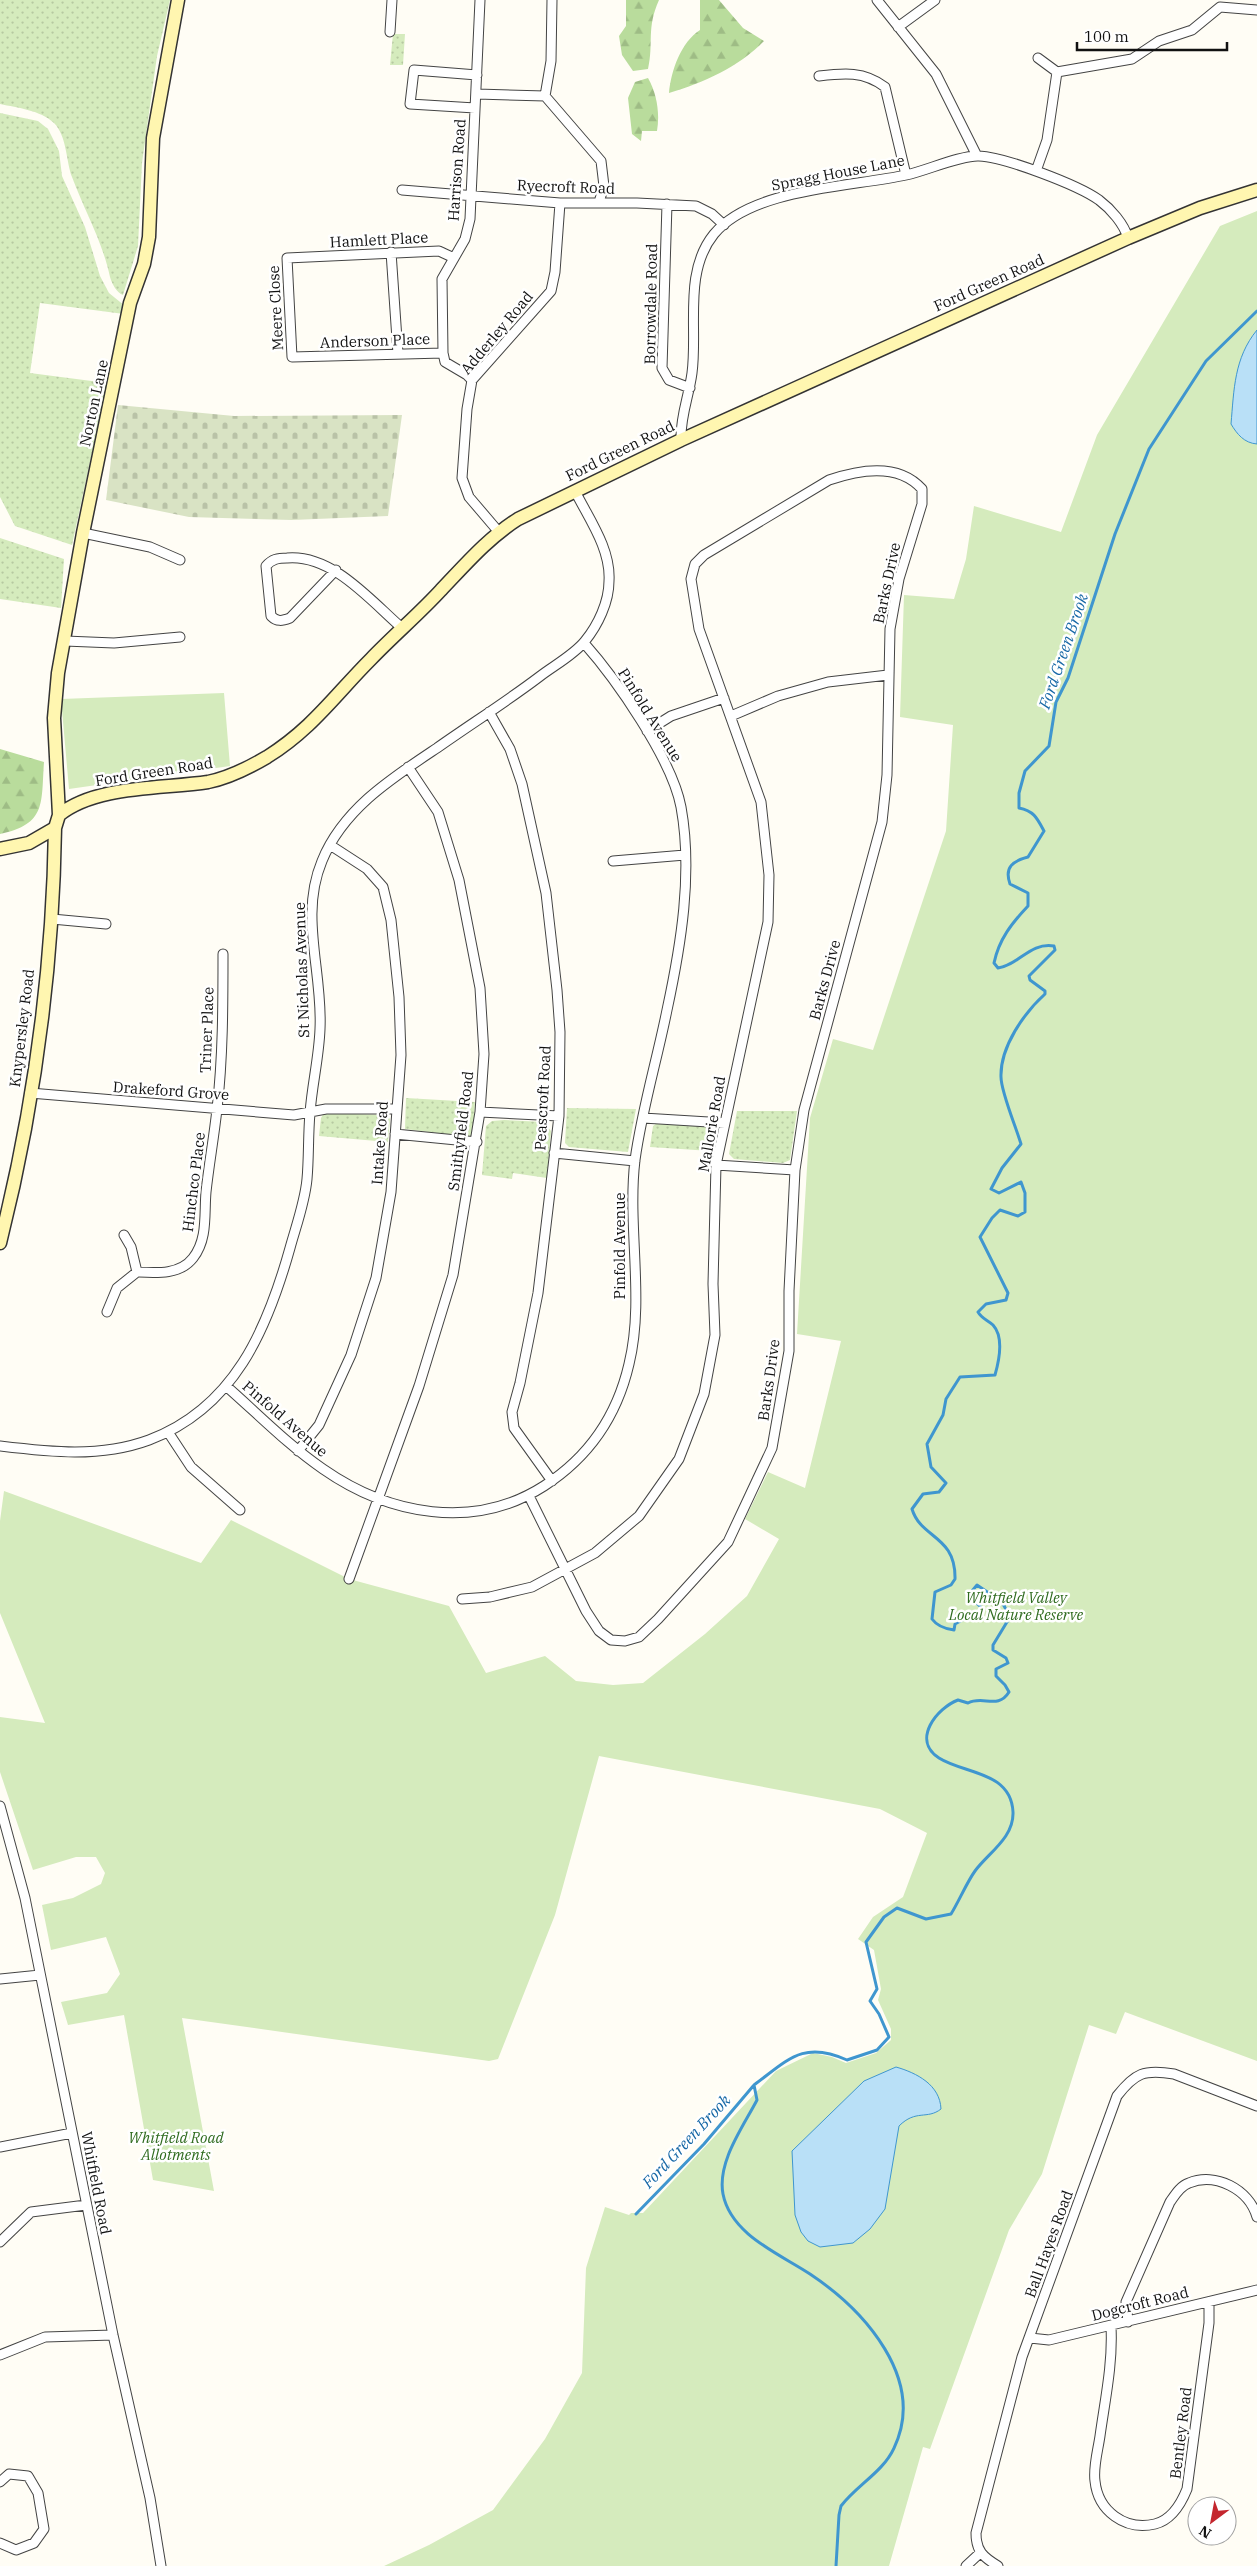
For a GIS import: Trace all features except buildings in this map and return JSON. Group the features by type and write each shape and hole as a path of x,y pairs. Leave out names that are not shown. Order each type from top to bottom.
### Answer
{"main road":[{"name":"Norton Lane","path":"59,815 54,718 58,673 83,534 130,303 144,264 149,237 152,138 178,0"},
{"name":"Ford Green Road","path":"59,815 71,805 130,790 210,781 235,773 266,758 297,736 324,711 370,659 498,531 518,519 681,440 1128,238 1200,208 1257,190"},
{"name":"Knypersley Road","path":"0,1243 30,1093 52,919 55,828 59,815"},
{"path":"0,849 29,842 55,828"}],"street":[{"path":"390,32 392,0"},
{"name":"Harrison Road","path":"443,353 442,279 465,239 470,218 480,0"},
{"path":"545,96 551,61 552,0"},
{"path":"877,0 936,74 977,156"},
{"path":"898,27 935,0"},
{"path":"1038,58 1057,72 1132,58 1159,41 1192,30 1218,3 1257,10"},
{"path":"475,108 410,104 414,70 477,75"},
{"path":"1036,171 1047,140 1057,72"},
{"path":"819,76 841,73 861,74 874,79 885,87 906,175"},
{"path":"477,94 545,96 601,161 604,186 599,202"},
{"name":"Spragg House Lane","path":"681,440 681,425 690,388 694,359 694,292 697,268 708,242 724,225 761,203 800,192 906,175 977,156 1000,159 1036,171 1097,199 1110,209 1128,238"},
{"name":"Ryecroft Road","path":"402,190 560,203 599,202 696,206 712,214 724,225"},
{"name":"Adderley Road","path":"498,531 469,497 462,478 467,409 472,380 551,291 555,272 560,203"},
{"name":"Borrowdale Road","path":"667,204 662,368 669,380 690,388"},
{"name":"Hamlett Place","path":"304,258 439,251 454,258"},
{"path":"392,252 398,354"},
{"name":"Meere Close","path":"304,258 287,258 287,267 292,357 309,357"},
{"path":"443,353 445,362 472,380"},
{"name":"Anderson Place","path":"309,357 443,353"},
{"name":"Barks Drive","path":"529,1496 586,1611 599,1631 611,1640 625,1641 639,1636 658,1619 728,1542 772,1448 789,1351 789,1291 795,1170 804,1110 882,822 887,775 890,629 898,579 922,504 922,489 904,476 892,473 878,470 849,473 829,480 704,555 695,564 692,579 699,629 724,698"},
{"name":"St Nicholas Avenue","path":"0,1446 62,1453 107,1450 146,1441 168,1432 196,1414 226,1386 248,1357 272,1309 307,1182 310,1112 320,1027 311,905 317,875 330,844 353,813 408,767 489,712 584,643 600,619 610,583 606,552 575,491"},
{"path":"83,534 150,547 180,560"},
{"path":"336,570 290,618 282,621 275,620 271,616 266,566 270,561 292,557 316,560 336,570 402,628"},
{"path":"65,641 114,643 180,637"},
{"name":"Pinfold Avenue","path":"226,1386 298,1451 352,1488 408,1509 443,1514 473,1513 497,1508 529,1496 564,1474 585,1454 605,1427 622,1391 635,1329 632,1208 635,1161 680,947 685,855 681,807 673,778 647,731 598,659 584,643"},
{"path":"731,716 778,696 828,682 888,675"},
{"path":"647,731 671,716 724,698"},
{"name":"Mallorie Road","path":"462,1599 490,1597 532,1587 595,1553 639,1516 679,1459 704,1394 715,1335 713,1284 716,1164 768,922 769,875 761,802 724,698"},
{"name":"Peascroft Road","path":"489,712 510,749 522,784 546,893 560,1032 558,1116 538,1294 520,1383 512,1412 514,1428 552,1482"},
{"name":"Smithyfield Road","path":"349,1579 380,1500 420,1386 453,1275 477,1142 480,1112 484,1054 480,988 459,880 438,812 408,767"},
{"name":"Intake Road","path":"298,1451 319,1425 347,1364 376,1278 391,1192 401,1055 399,997 390,920 383,887 367,868 330,844"},
{"path":"613,861 685,855"},
{"path":"52,919 106,924"},
{"name":"Triner Place","path":"218,1108 223,1032 223,954"},
{"name":"Drakeford Grove","path":"30,1093 294,1115 326,1109 396,1110"},
{"name":"Hinchco Place","path":"137,1272 159,1274 178,1270 193,1258 204,1236 206,1192 218,1108"},
{"path":"480,1112 558,1116"},
{"path":"643,1118 725,1123"},
{"path":"395,1134 477,1142"},
{"path":"554,1153 635,1161"},
{"path":"716,1164 795,1170"},
{"path":"107,1312 117,1288 137,1272 131,1248 124,1235"},
{"path":"168,1432 191,1467 240,1510"},
{"name":"Whitfield Road","path":"0,1806 40,1976 112,2335 150,2498 161,2566"},
{"path":"0,1979 40,1976"},
{"name":"Ball Hayes Road","path":"980,2553 976,2544 976,2533 1022,2357 1117,2096 1129,2080 1148,2072 1174,2074 1257,2106"},
{"path":"0,2147 72,2133"},
{"path":"1128,2322 1126,2302 1170,2202 1180,2189 1188,2183 1208,2178 1234,2188 1246,2196 1257,2216"},
{"path":"0,2242 31,2212 86,2205"},
{"name":"Dogcroft Road","path":"1030,2338 1050,2340 1257,2290"},
{"name":"Bentley Road","path":"1110,2326 1112,2350 1095,2481 1103,2507 1115,2518 1138,2526 1156,2524 1167,2518 1180,2504 1187,2489 1209,2323 1209,2302"},
{"path":"0,2355 44,2337 112,2335"},
{"path":"0,2482 9,2474 28,2476 38,2493 44,2529 34,2543 16,2550 0,2543"},
{"path":"966,2566 980,2553 998,2566"}],"green space":[{"path":"0,0 170,0 157,56 142,163 138,246 123,295 113,285 111,280 98,238 72,177 64,142 58,128 42,115 0,104"},
{"path":"626,0 659,0 651,27 648,69 633,71 622,55 619,36 626,26"},
{"path":"700,0 719,0 743,28 764,41 743,59 720,73 669,93 672,76 682,49 693,35 700,30"},
{"path":"393,34 405,34 403,65 390,65"},
{"path":"648,78 656,97 658,124 657,131 642,131 641,141 632,134 628,98 635,82"},
{"path":"0,113 38,121 48,129 59,151 62,176 85,227 100,276 109,293 125,306 124,314 40,303 30,373 107,383 72,545 15,526 0,497"},
{"name":"Whitfield Valley Local Nature Reserve","path":"1257,211 1257,2061 1125,2012 1116,2034 1089,2025 1042,2174 1009,2230 930,2449 923,2447 889,2566 384,2566 429,2545 493,2510 545,2439 582,2373 586,2268 605,2207 629,2215 631,2213 643,2213 776,2071 813,2053 832,2057 846,2063 876,2053 891,2040 891,2029 878,2000 881,1989 874,1950 858,1939 873,1917 903,1897 927,1833 880,1809 599,1756 555,1915 498,2059 489,2061 182,2018 214,2191 153,2180 124,2015 68,2025 61,2002 107,1993 120,1974 106,1937 51,1950 42,1905 73,1898 101,1884 105,1873 96,1857 76,1857 33,1870 0,1772 0,1717 45,1723 0,1613 0,1521 4,1491 201,1563 231,1520 349,1579 449,1606 486,1673 545,1656 576,1681 613,1685 643,1683 705,1634 747,1596 779,1539 745,1519 768,1472 805,1488 841,1341 797,1334 810,1118 833,1039 873,1050 946,831 953,725 900,717 904,595 954,599 966,559 974,506 1061,532 1097,435 1220,226"},
{"path":"118,405 234,416 402,415 388,516 292,520 189,517 106,500"},
{"path":"0,538 64,559 61,608 0,599"},
{"path":"224,693 230,766 69,789 61,699"},
{"path":"0,749 44,762 41,800 34,818 15,830 0,834"},
{"path":"406,1098 475,1102 473,1133 469,1137 405,1129"},
{"path":"567,1108 636,1109 628,1152 569,1147 565,1143"},
{"path":"737,1111 797,1111 790,1160 783,1163 734,1159 729,1154"},
{"path":"324,1113 386,1115 390,1119 388,1142 319,1136 321,1118"},
{"path":"492,1121 544,1122 551,1131 547,1178 513,1173 512,1179 482,1175 486,1126"},
{"path":"656,1124 709,1125 717,1130 711,1151 650,1147 653,1126"}],"water":[{"path":"1257,330 1257,444 1248,442 1241,437 1231,424 1234,387 1239,363 1249,341"},
{"path":"896,2067 926,2081 936,2093 941,2109 931,2114 911,2118 899,2126 885,2209 870,2229 853,2243 820,2247 808,2241 801,2232 795,2215 792,2151 864,2081"}],"waterway":[{"name":"Ford Green Brook","path":"836,2566 841,2506 854,2491 877,2471 894,2448 902,2422 902,2397 896,2372 885,2349 851,2307 810,2274 758,2242 736,2221 728,2208 723,2194 724,2170 732,2145 757,2100 754,2085 797,2056 819,2052 832,2054 847,2060 877,2050 889,2037 879,2014 870,2001 877,1989 866,1942 884,1917 897,1908 926,1919 951,1914 972,1875 1005,1837 1012,1821 1013,1812 1010,1799 1004,1789 995,1781 985,1776 939,1758 931,1751 927,1742 930,1725 935,1717 950,1704 958,1700 968,1703 979,1700 1000,1700 1009,1692 996,1676 996,1669 1008,1663 1006,1658 993,1650 993,1645 1010,1617 1002,1602 977,1585 972,1591 973,1600 983,1609 982,1615 964,1619 955,1624 954,1630 936,1624 932,1619 935,1592 951,1585 955,1579 954,1565 944,1545 916,1519 912,1509 923,1494 939,1492 946,1483 931,1467 927,1444 943,1415 946,1399 960,1377 995,1375 997,1369 1000,1349 999,1336 993,1325 978,1312 986,1304 1006,1300 1008,1293 980,1237 992,1218 1000,1210 1018,1216 1025,1212 1025,1193 1021,1182 999,1193 991,1189 1002,1168 1021,1144 1003,1091 1002,1066 1004,1054 1015,1031 1029,1011 1045,994 1045,991 1030,980 1029,976 1055,950 1054,946 1038,947 1005,966 998,968 994,963 999,946 1007,932 1028,906 1028,893 1010,884 1008,878 1009,869 1014,863 1028,857 1044,831 1034,816 1028,811 1019,808 1019,793 1025,771 1049,746 1056,702 1068,678 1115,534 1149,449 1206,361 1257,311"},
{"name":"Ford Green Brook","path":"636,2214 704,2144 754,2085"}],"park label":[{"name":"Whitfield Road Allotments","path":"176,2146"}]}
